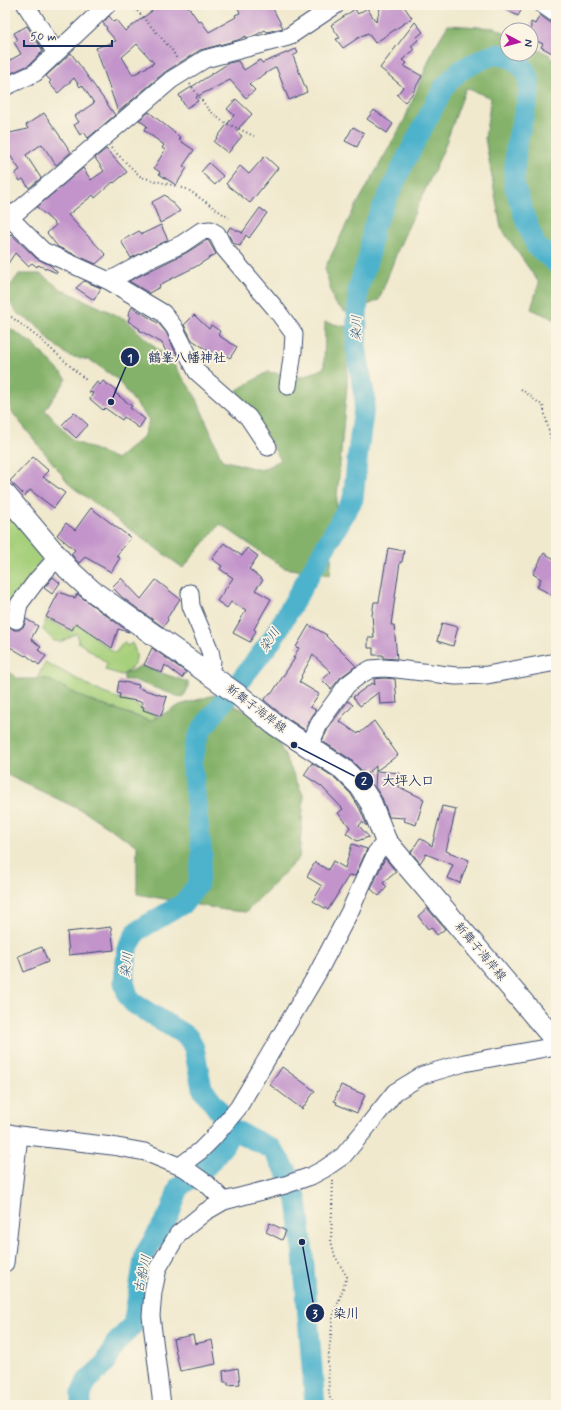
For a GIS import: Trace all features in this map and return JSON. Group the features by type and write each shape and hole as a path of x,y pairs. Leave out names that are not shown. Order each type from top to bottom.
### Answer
{"main road":[{"name":"新舞子海岸線","path":"5,494 68,569 90,590 240,697 274,724 343,769 360,786 371,803 386,841 556,1041"}],"street":[{"path":"26,5 56,53"},
{"path":"5,87 35,73 107,5"},
{"path":"268,447 248,417 197,372 174,327 163,313 109,281 43,251 6,217 102,139 171,80 205,59 288,37 336,5"},
{"path":"543,5 556,14"},
{"path":"109,281 182,244 200,231 210,230 217,234 224,248 275,308 294,334 288,386"},
{"path":"16,620 19,604 37,580 58,557"},
{"path":"190,593 191,606 210,651 215,679"},
{"path":"309,747 320,722 347,685 371,669 397,669 456,676 487,675 556,662"},
{"path":"183,1168 213,1138 238,1108 317,974 350,911 376,853 386,841"},
{"path":"162,1405 151,1316 153,1292 158,1268 178,1234 205,1212 224,1201 285,1185 311,1176 343,1156 395,1092 423,1075 464,1063 556,1046"},
{"path":"5,1263 12,1133 112,1146 145,1152 183,1168 207,1184 224,1201"}],"path":[{"path":"102,139 141,177 187,189 229,218"},
{"path":"5,312 40,339 86,380"},
{"path":"521,389 543,406 556,461"},
{"path":"329,1165 331,1241 335,1256 347,1277 333,1317 328,1362 329,1396 334,1405"}],"green space":[{"path":"448,25 496,28 499,30 499,62 539,62 539,50 550,55 556,65 556,320 531,309 539,283 501,228 485,138 491,98 466,88 443,151 399,247 379,300 348,314 334,303 325,268 352,213 404,121 434,48"},
{"path":"19,274 40,274 61,289 125,319 174,365 196,397 222,460 261,470 281,460 237,390 268,372 302,377 324,368 325,322 348,327 347,385 330,575 284,568 220,524 183,568 71,486 12,412 5,395 5,325 33,344 67,379 45,410 74,441 117,459 143,437 149,420 116,378 90,360 69,356 49,340 37,325 18,314 5,296 5,293"},
{"path":"11,513 45,556 15,598 5,615 5,528"},
{"path":"79,617 96,628 94,637 115,653 124,642 127,646 132,643 136,653 136,658 131,668 122,675 105,670 107,663 78,642 77,633 61,642 54,641 43,630 46,619 70,631"},
{"path":"45,662 103,693 129,702 142,708 141,710 157,716 151,721 88,700 47,679 37,679"},
{"path":"141,666 188,682 188,688 183,698 133,680 124,680 124,674"},
{"path":"5,668 18,679 47,679 88,700 150,721 180,705 214,695 251,714 278,741 304,797 299,858 246,912 225,910 137,894 137,846 85,812 5,774"}],"building":[{"path":"148,5 187,5 199,22 201,21 209,32 236,17 235,15 240,13 237,5 271,5 283,28 267,32 265,30 247,38 246,36 238,40 200,50 165,72 118,112 96,48 116,41 103,23 109,16 114,22 116,20 125,31 152,11","holes":["137,44 154,63 133,75 122,57"]},
{"path":"381,5 403,5 412,18 375,43 368,33 343,48 336,39 340,38 331,25 355,9 358,14 367,8 376,22"},
{"path":"497,5 524,5 518,16"},
{"path":"540,15 556,27 556,55 541,47 543,44 539,42 539,22 536,22"},
{"path":"415,22 423,32 417,37 418,40 411,46 414,50 402,60 407,63 404,66 422,76 412,94 405,102 397,95 403,87 380,68"},
{"path":"27,26 43,51 29,65 9,74 5,67 5,63 21,54 14,42 18,40 14,33"},
{"path":"296,49 298,53 293,56 307,92 289,100 276,67 249,84 255,90 246,98 230,80 196,97 198,101 186,108 179,95 229,63 238,61 244,70 260,60 262,63"},
{"path":"71,53 115,115 88,138 84,132 80,135 74,125 79,122 75,116 94,103 82,85 80,87 74,78 58,93 49,83 51,81 46,76"},
{"path":"236,99 252,114 236,131 242,136 228,153 214,142 234,115 227,109"},
{"path":"374,110 393,124 387,133 367,119"},
{"path":"149,112 181,138 179,140 194,150 183,166 187,168 176,185 159,174 160,172 154,168 165,150 162,148 164,145 144,130 147,126 139,120"},
{"path":"44,113 71,152 56,165 42,144 26,155 41,178 29,188 23,179 20,181 15,173 20,170 5,148 5,134 28,129 26,125"},
{"path":"353,127 364,133 357,147 345,141"},
{"path":"106,149 127,172 95,198 93,195 68,215 106,255 96,264 58,247 47,233 56,225 37,207 83,168 91,180 104,171 95,158"},
{"path":"265,156 278,168 250,203 226,184 240,166 249,174"},
{"path":"209,163 223,176 215,185 201,172"},
{"path":"165,195 180,211 160,223 152,202"},
{"path":"260,208 267,213 249,238 246,235 240,246 233,243 227,232 230,227 242,233"},
{"path":"161,225 168,240 131,258 121,241 139,231 142,234"},
{"path":"11,234 36,258 50,265 57,273 38,265 37,267 32,263 28,266 15,253 5,268 5,240"},
{"path":"208,240 216,254 195,267 159,285 160,287 149,293 129,281 186,253"},
{"path":"84,281 101,288 94,300 76,288"},
{"path":"132,307 158,323 166,332 177,355 169,358 162,343 139,330 140,329 128,321 130,316 128,315"},
{"path":"194,315 209,329 211,325 220,331 218,335 237,347 230,358 224,354 221,359 192,340 184,325"},
{"path":"103,381 116,390 115,393 132,406 130,408 145,419 139,428 124,417 122,420 105,408 103,410 90,399 93,393 89,392 97,382 100,385"},
{"path":"74,412 88,425 76,438 62,425"},
{"path":"33,457 49,471 43,477 65,493 54,508 30,490 25,496 10,481"},
{"path":"91,508 131,538 116,556 120,558 111,572 85,557 79,563 71,554 75,550 57,535 66,523 75,530"},
{"path":"224,543 242,556 247,548 258,556 249,569 263,580 255,590 271,599 254,629 256,631 250,642 233,633 246,610 231,602 227,608 217,601 233,578 220,569 222,566 212,559"},
{"path":"388,548 404,551 402,562 400,562 391,625 394,625 397,659 383,658 383,655 373,655 373,648 368,648 368,638 374,638 372,615 374,602 379,602"},
{"path":"544,553 556,560 556,597 537,587 541,579 533,574"},
{"path":"53,577 60,583 52,594 44,588"},
{"path":"121,578 141,599 156,580 180,599 167,618 168,620 163,627 123,598 112,587"},
{"path":"59,592 75,598 77,594 129,632 118,629 112,648 76,623 72,630 46,617"},
{"path":"26,619 38,626 31,639 41,647 38,650 46,656 39,665 26,655 25,656 5,644 5,628 7,625 14,630 19,630 24,626"},
{"path":"442,623 458,627 453,646 437,641"},
{"path":"309,625 327,635 326,636 356,666 341,677 331,689 322,680 331,672 313,655 299,682 319,694 310,707 316,710 305,730 281,714 264,700 271,692 272,693 295,658 293,658 299,648 296,647"},
{"path":"152,648 186,672 182,678 165,665 162,673 144,665"},
{"path":"374,679 395,679 397,703 380,704 379,692 360,706 353,697 372,683 375,685"},
{"path":"119,681 139,685 138,688 167,697 161,716 143,710 144,707 141,706 143,702 119,698 120,694 117,693"},
{"path":"348,701 353,705 339,721 358,734 374,721 398,755 376,771 376,766 366,775 350,759 322,741 329,727"},
{"path":"312,763 335,778 351,794 360,809 367,826 362,822 359,826 369,837 357,841 346,833 350,827 338,813 343,809 321,786 304,775"},
{"path":"376,771 400,773 399,787 424,799 416,825 404,821 405,818 389,817 382,798 375,787"},
{"path":"442,806 456,809 446,851 469,860 460,883 447,878 453,865 426,854 420,863 411,852 420,838 432,846"},
{"path":"352,844 367,849 355,876 349,875 328,910 313,901 322,886 307,877 315,862 328,870 333,861 345,868"},
{"path":"385,858 396,872 383,883 387,887 379,896 371,889"},
{"path":"427,908 445,929 437,935 431,927 428,929 418,916"},
{"path":"111,927 114,950 69,955 67,932"},
{"path":"42,947 48,962 24,972 18,956"},
{"path":"282,1067 315,1091 302,1109 270,1085"},
{"path":"341,1085 365,1095 357,1113 336,1104 337,1102 334,1101"},
{"path":"270,1223 286,1231 282,1240 266,1232"},
{"path":"193,1335 195,1344 212,1340 216,1364 180,1371 173,1339"},
{"path":"238,1368 240,1384 228,1385 228,1382 224,1382 223,1371"}],"waterway":[{"name":"染川","path":"315,1405 302,1242 297,1201 289,1175 272,1149 232,1129 226,1121 202,1088 194,1048 188,1037 133,1003 128,996 124,982 127,949 137,931 184,903 198,884 202,854 192,763 197,739 202,729 272,640 353,499 365,400 356,347 358,289 369,256 373,228 406,159 444,87 464,68 487,57 497,54 511,58 524,69 529,78 529,94 516,146 514,184 536,246 556,263"},
{"name":"古船川","path":"81,1405 81,1394 87,1381 106,1363 116,1343 133,1325 145,1254 170,1213 179,1187 207,1166 224,1145 232,1129"}],"place":[{"name":"鶴峯八幡神社","path":"111,402"},
{"name":"大坪入口","path":"294,745"},
{"name":"染川","path":"302,1242"}]}
